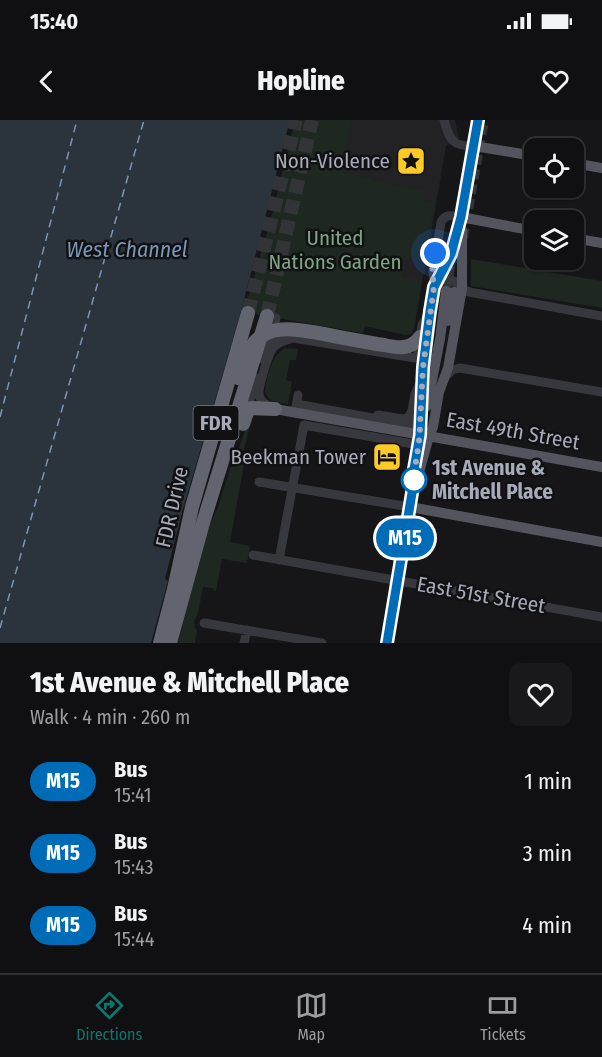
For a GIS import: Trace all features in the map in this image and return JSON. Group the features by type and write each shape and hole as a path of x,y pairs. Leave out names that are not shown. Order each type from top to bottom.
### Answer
{"highway":[{"name":"FDR Drive","path":"160,643 201,473 248,313"},
{"name":"FDR Drive","path":"170,643 209,503 272,317"},
{"path":"186,534 200,502 244,357 252,345 277,330 296,329 398,347 414,345 420,337"},
{"path":"209,503 225,475 246,414 251,408 275,409"}],"main road":[{"path":"421,436 433,427 439,392 448,368 461,217 478,120"},
{"path":"474,146 524,154"},
{"path":"584,165 602,168"},
{"path":"461,217 524,229"},
{"path":"387,643 413,487 423,459 422,379 430,311 437,282 453,246 461,217"},
{"path":"584,240 602,243"},
{"path":"421,436 440,339 454,291"},
{"name":"East 49th Street","path":"275,409 386,423 421,436 602,467"},
{"path":"410,507 602,542"}],"street":[{"path":"444,120 455,143 474,146"},
{"path":"461,217 448,215 441,222 432,272 437,282 454,280 454,291 602,316"},
{"path":"275,335 413,358 418,354 423,321 430,311"},
{"path":"272,317 276,338 259,392 265,404 275,409"},
{"path":"251,408 250,399 266,348 275,335"},
{"path":"274,347 283,341 295,338"},
{"path":"446,376 452,370 460,368 602,392"},
{"path":"386,423 383,420 303,405 302,409 386,423 403,419 410,416 415,394 422,379"},
{"path":"295,413 298,398 386,423"},
{"path":"279,560 304,425 421,436"},
{"path":"259,482 410,507"},
{"name":"East 51st Street","path":"253,555 602,617"},
{"path":"204,622 322,643"},
{"path":"244,643 248,630"}],"shaded area":[{"name":"United Nations Garden","path":"295,120 455,120 459,138 446,146 425,275 423,275 414,329 409,335 365,326 363,333 244,312 270,223"}],"green space":[{"name":"United Nations Garden","path":"295,120 352,120 343,173 425,191 423,201 432,203 438,176 424,261 422,258 421,260 405,258 402,277 422,281 414,329 410,334 405,335 365,326 363,333 244,312 270,223"},
{"path":"471,259 524,268 524,270 602,281 602,308 471,286"},
{"path":"285,348 298,349 296,360 290,360 286,380 292,382 288,404 271,399 265,391 273,361"},
{"path":"254,412 243,452 246,453 230,542 250,546 247,563 222,559 216,591 213,588 203,587 198,614 194,621 195,629 197,629 195,643 178,643 206,533 218,507 250,414"}],"water":[{"name":"West Channel","path":"0,120 290,120 240,315 183,509 165,579 168,581 151,643 0,643"}],"ferry route":[{"path":"0,417 77,120"},
{"path":"0,628 144,120"}],"tunnel":[{"path":"248,313 296,120"},
{"path":"267,316 312,120"},
{"path":"463,238 484,120"},
{"path":"446,291 452,253"}],"bus line":[{"name":"M15","path":"387,643 420,435 425,342 434,287 451,254 456,238 478,120"}],"place":[{"name":"Non-Violence","path":"411,161"},
{"name":"Beekman Tower","path":"387,457"},
{"name":"1st Avenue & Mitchell Place","path":"414,480"}],"route":[{"path":"414,480 413,487 420,435 424,354 434,287 432,272 435,253"}]}
